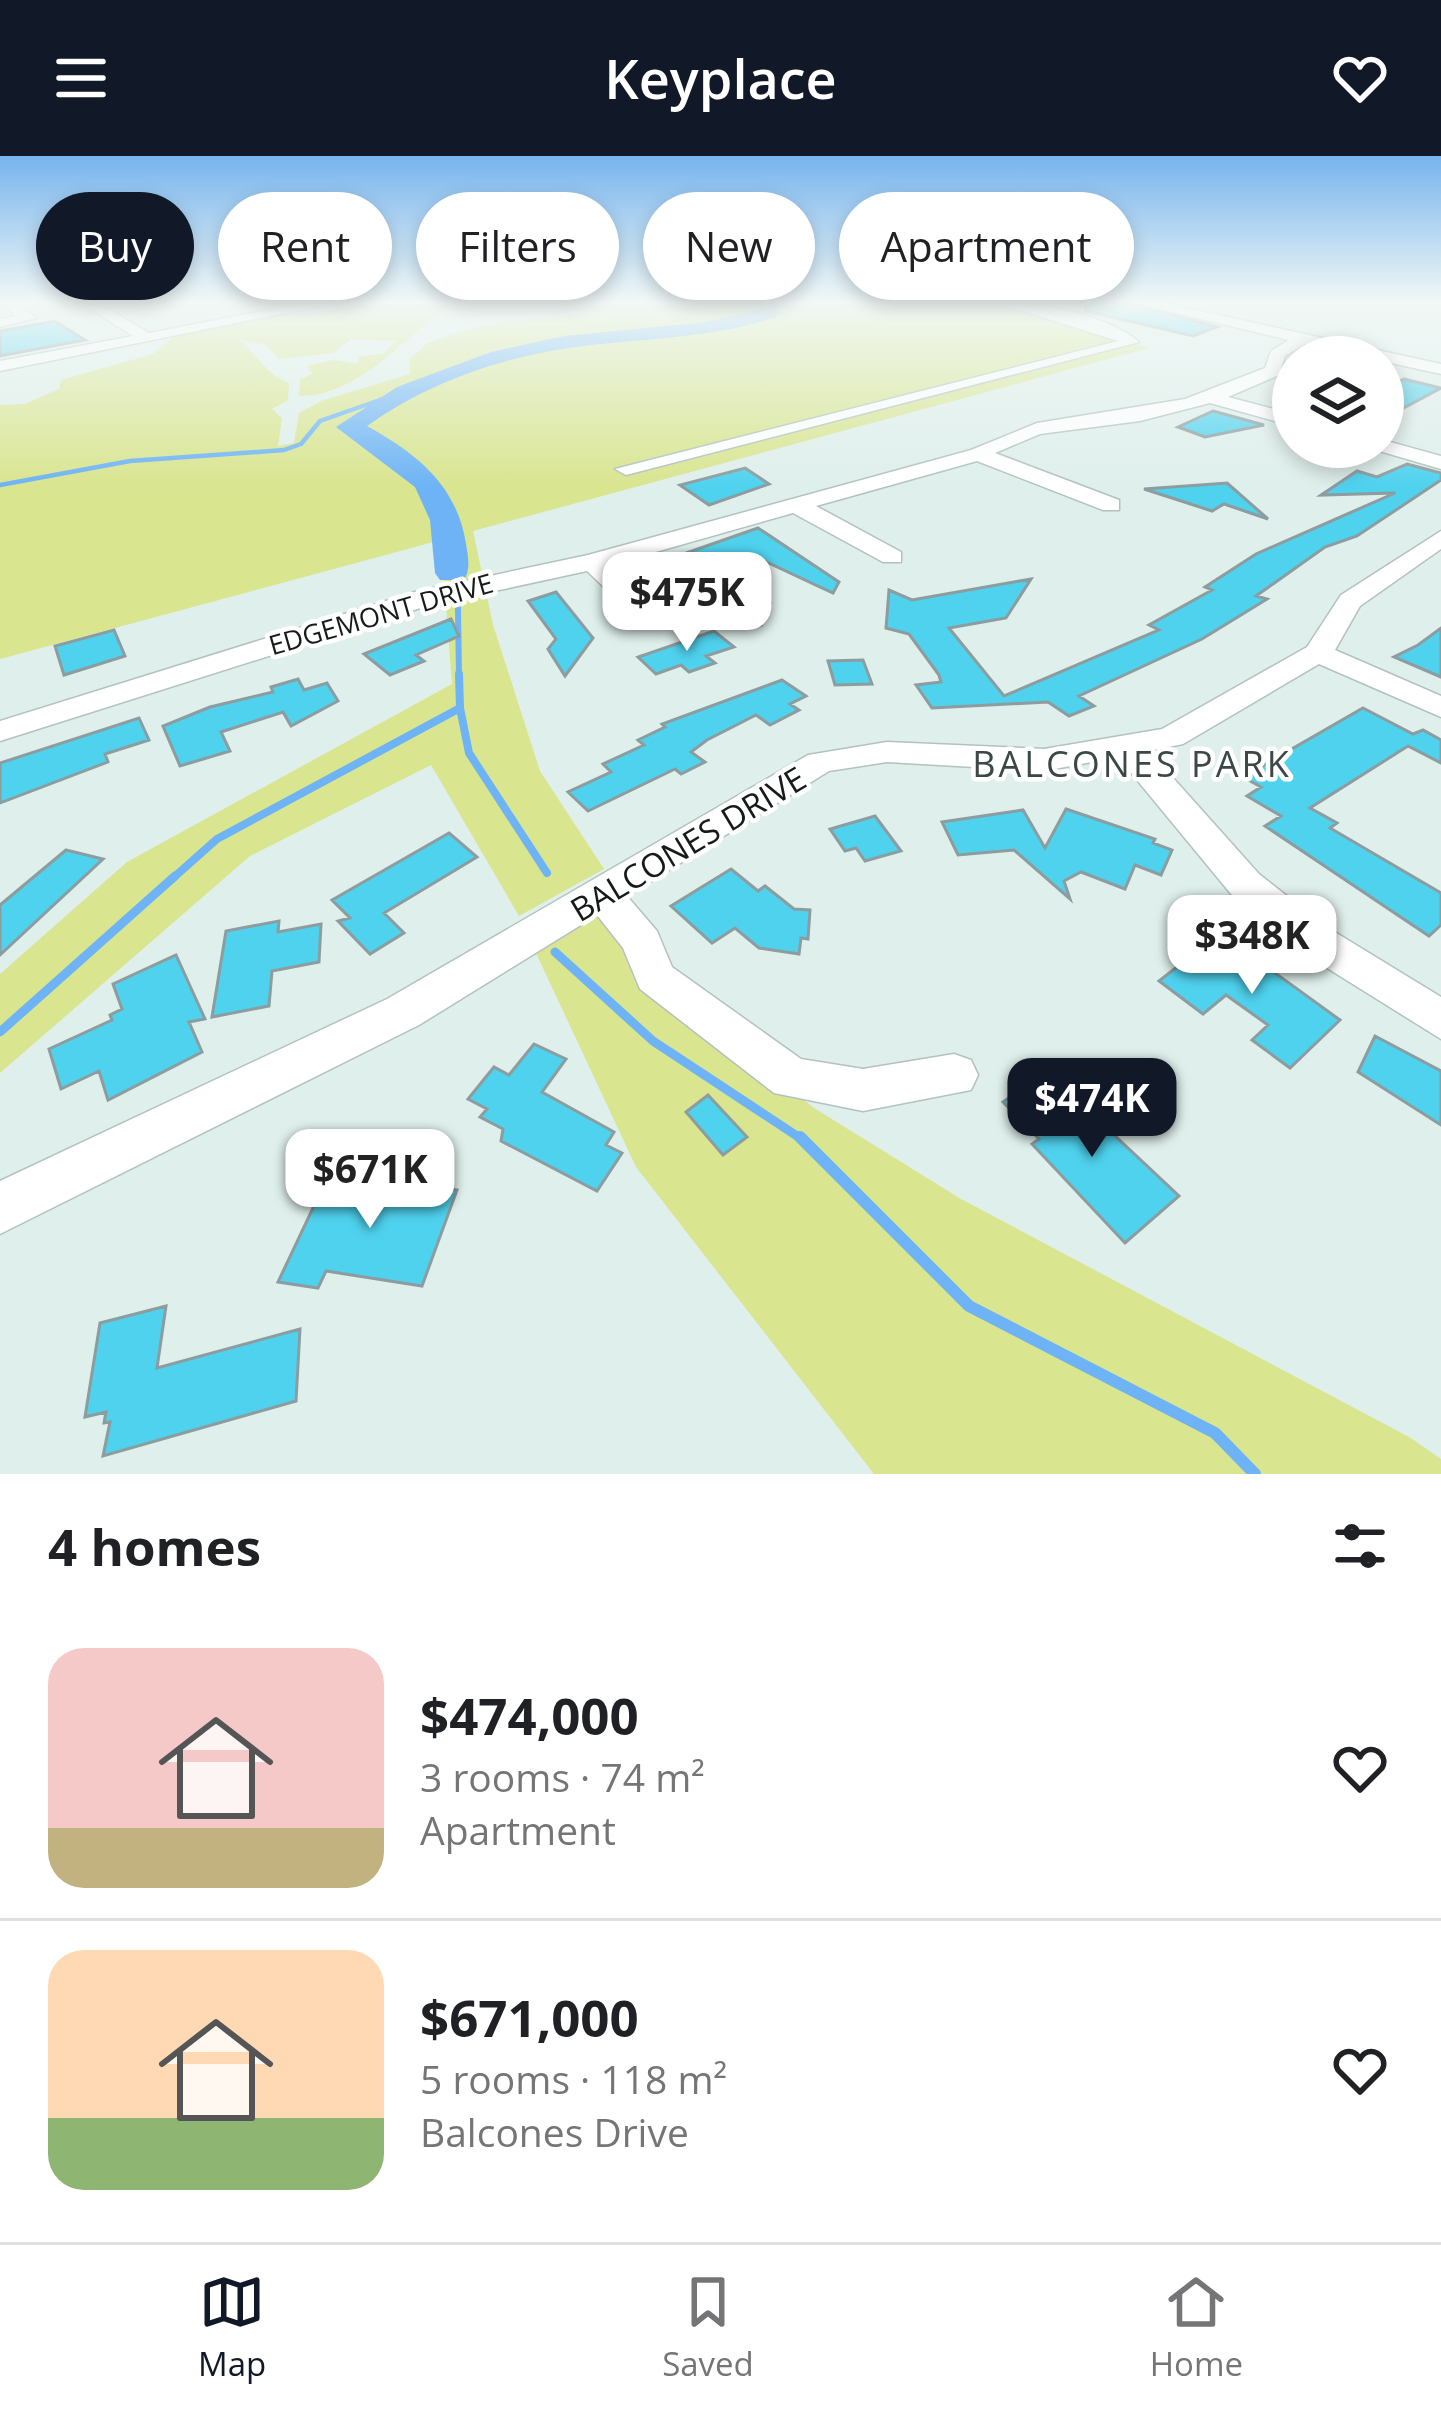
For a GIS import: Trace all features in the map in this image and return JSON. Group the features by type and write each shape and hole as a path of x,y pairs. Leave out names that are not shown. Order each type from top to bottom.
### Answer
{"street":[{"path":"626,469 1045,364"},
{"path":"1404,372 1415,364"},
{"name":"EDGEMONT DRIVE","path":"0,730 424,598 592,562 978,454 1016,430 1142,415 1208,398 1272,371"},
{"path":"1208,398 1272,415"},
{"path":"1404,452 1441,463"},
{"path":"978,454 1111,506"},
{"path":"797,506 892,557"},
{"name":"BALCONES DRIVE","path":"0,1208 404,1012 820,763 844,755 1045,760 1171,737 1318,653 1350,601 1424,565 1441,538"},
{"path":"592,562 640,607"},
{"path":"1318,653 1441,708"},
{"path":"1128,748 1245,884 1310,938 1441,1020"},
{"path":"604,895 642,943 656,977 791,1078 863,1090 954,1075"}],"green space":[{"path":"119,364 263,364 289,383 288,400 272,409 282,418 278,446 294,443 299,413 321,401 410,374 410,364 1092,364 473,531 493,625 540,771 604,869 519,916 431,765 250,856 0,1073 0,974 127,862 452,684 441,540 0,659 0,405 24,404 59,389 61,380"},
{"path":"378,364 344,386 299,396 300,380 313,373 306,366"},
{"path":"601,910 646,979 814,1108 961,1199 1409,1437 1441,1459 1441,1474 874,1474 636,1167 535,951"}],"building":[{"path":"1404,379 1441,388 1404,408"},
{"path":"1213,411 1264,425 1205,437 1178,427"},
{"path":"1404,465 1441,473 1441,480 1357,536 1325,547 1256,596 1267,599 1202,639 1079,696 1094,706 1069,716 1048,702 932,708 916,685 941,682 939,675 909,634 886,628 889,590 912,600 1031,579 1006,618 949,628 1004,696 1159,630 1149,625 1212,590 1205,587 1256,554 1395,493 1321,495 1357,471 1377,477"},
{"path":"745,468 769,484 709,505 680,485"},
{"path":"1227,483 1268,519 1224,504 1212,511 1144,489"},
{"path":"758,528 839,582 833,593 760,559 770,603 757,604 761,625 718,626 713,571 696,577 669,559"},
{"path":"556,592 593,638 565,676 548,649 556,639 528,601"},
{"path":"451,619 459,636 416,655 424,661 390,675 364,654"},
{"path":"1441,628 1441,677 1394,657 1418,645"},
{"path":"114,630 125,656 64,675 55,646"},
{"path":"714,631 734,647 706,656 715,663 689,672 681,665 656,674 638,657"},
{"path":"863,660 872,684 835,685 828,661"},
{"path":"298,679 304,690 327,683 338,701 291,726 283,712 221,732 230,751 180,766 163,726 210,707 273,692 271,687"},
{"path":"782,680 806,696 790,704 799,710 770,725 756,715 707,740 691,752 705,762 681,774 675,769 588,811 568,792 611,772 603,764 644,745 638,740 665,727 662,724"},
{"path":"1363,708 1413,734 1423,730 1441,740 1441,763 1408,746 1310,808 1337,823 1330,828 1441,893 1441,925 1429,936 1265,826 1281,816 1247,796 1261,787 1243,777"},
{"path":"139,718 149,740 105,754 108,762 0,803 0,763"},
{"path":"1066,809 1155,839 1153,843 1172,850 1161,875 1135,865 1125,889 1081,872 1064,881 1070,899 1014,850 958,855 942,822 1023,810 1045,848"},
{"path":"875,816 901,851 865,861 856,848 845,851 830,829"},
{"path":"449,833 477,857 384,913 404,933 370,954 338,921 350,918 332,900"},
{"path":"66,850 103,859 0,955 0,905"},
{"path":"731,869 758,891 765,886 794,909 810,910 808,939 801,938 799,954 759,948 735,928 712,943 671,906"},
{"path":"279,921 278,932 321,924 319,962 272,971 269,1006 212,1017 226,931"},
{"path":"1220,933 1340,1020 1290,1068 1252,1040 1268,1025 1226,995 1203,1014 1159,981"},
{"path":"176,955 205,1019 189,1022 202,1052 108,1100 99,1071 61,1089 49,1049 112,1020 110,1015 122,1009 113,984"},
{"path":"1375,1036 1441,1071 1441,1125 1358,1072"},
{"path":"534,1044 566,1059 542,1092 614,1132 606,1145 622,1153 597,1191 501,1141 503,1129 480,1117 487,1109 468,1099 494,1067 509,1075"},
{"path":"1040,1076 1075,1108 1081,1104 1179,1196 1125,1243 1032,1144 1039,1139 1003,1102"},
{"path":"708,1095 747,1137 723,1155 686,1112"},
{"path":"330,1172 457,1190 422,1286 326,1271 318,1288 278,1282"},
{"path":"166,1306 157,1368 300,1329 296,1401 103,1456 110,1422 104,1423 106,1412 85,1417 100,1323"}],"waterway":[{"path":"452,573 445,520 427,483 395,454 349,427 405,392 475,364"},
{"path":"0,485 130,461 284,450 301,444 320,421 391,396 385,398"},
{"path":"458,608 459,677"},
{"path":"459,674 460,708"},
{"path":"172,879 217,839 460,708"},
{"path":"460,708 469,753 547,873"},
{"path":"0,1032 175,876"},
{"path":"555,952 653,1041 803,1140"},
{"path":"800,1137 803,1140"},
{"path":"803,1140 969,1306 1215,1433 1255,1474"}],"district":[{"name":"BALCONES PARK","path":"1132,764"}]}
